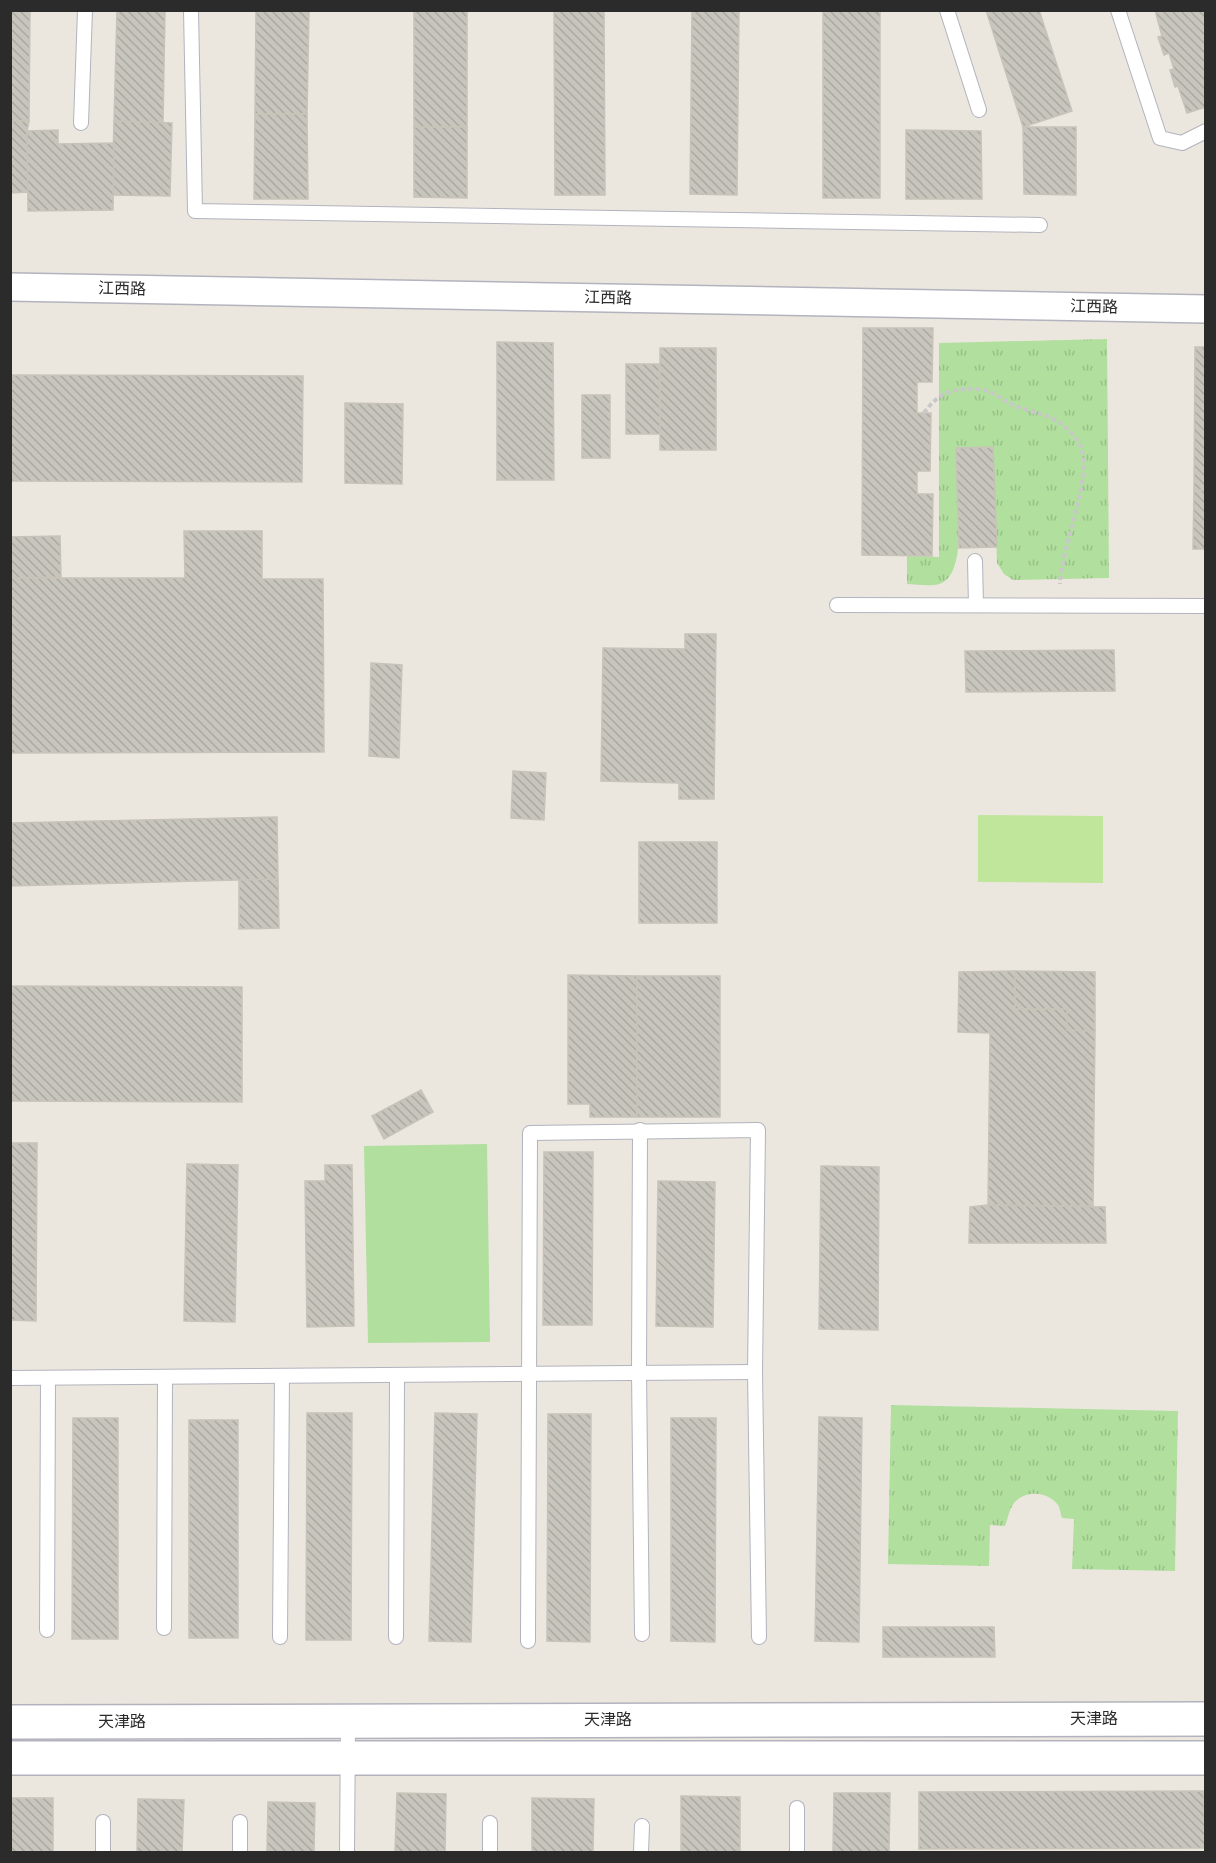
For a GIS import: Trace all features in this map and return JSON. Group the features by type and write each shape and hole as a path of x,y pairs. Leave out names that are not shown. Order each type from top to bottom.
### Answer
{"main road":[{"name":"天津路","path":"10,1722 1206,1719"},
{"path":"10,1758 1206,1758"}],"street":[{"name":"江西路","path":"10,288 1206,309"}],"lane":[{"path":"81,123 85,10"},
{"path":"191,10 195,211 1040,225"},
{"path":"947,10 979,110"},
{"path":"1118,10 1160,138 1182,143 1206,131"},
{"path":"975,561 976,605"},
{"path":"837,605 1206,606"},
{"path":"640,1130 639,1372 642,1634"},
{"path":"528,1641 530,1133 640,1130 758,1130 755,1372 759,1637"},
{"path":"10,1378 755,1372"},
{"path":"396,1637 397,1375"},
{"path":"280,1637 282,1376"},
{"path":"164,1628 165,1377"},
{"path":"47,1629 48,1378"},
{"path":"347,1852 348,1721"},
{"path":"797,1808 797,1852"},
{"path":"103,1822 103,1852"},
{"path":"240,1822 240,1852"},
{"path":"490,1823 490,1852"},
{"path":"641,1852 642,1826"}],"path":[{"path":"924,413 933,400 946,392 955,389 988,390 1014,406 1057,420 1080,446 1083,464 1075,512 1064,556 1059,606"}],"green space":[{"path":"1107,339 1109,578 1013,580 1004,574 997,563 993,447 956,448 960,523 955,563 949,577 939,584 907,584 907,556 939,557 939,343"},
{"path":"978,815 1103,816 1103,883 978,882"},
{"path":"487,1144 490,1342 368,1343 364,1146"},
{"path":"891,1405 1178,1411 1175,1571 1072,1569 1074,1519 1062,1518 1059,1506 1053,1500 1036,1494 1024,1496 1014,1503 1005,1526 990,1525 989,1566 888,1564"}],"building":[{"path":"10,10 30,10 29,121 10,121"},
{"path":"117,10 165,10 163,123 114,121"},
{"path":"256,10 309,10 307,114 255,114"},
{"path":"414,10 467,10 467,127 414,127"},
{"path":"554,10 604,10 605,195 555,195"},
{"path":"692,10 739,10 737,195 690,194"},
{"path":"823,10 880,10 880,198 823,198"},
{"path":"986,10 1039,10 1072,111 1023,127"},
{"path":"1155,10 1206,10 1206,107 1187,113 1178,86 1175,87 1170,70 1174,69 1169,53 1164,55 1158,37 1162,36"},
{"path":"255,114 307,114 308,199 254,199"},
{"path":"10,121 29,121 27,131 28,192 10,193"},
{"path":"114,121 172,123 170,196 112,195"},
{"path":"414,127 467,127 467,198 414,197"},
{"path":"1023,127 1076,127 1076,195 1024,194"},
{"path":"58,130 58,144 114,143 113,210 28,211 27,131"},
{"path":"906,130 981,131 982,199 906,199"},
{"path":"863,328 933,328 932,382 917,382 917,413 931,413 930,471 917,471 917,494 933,494 932,556 862,555"},
{"path":"497,342 553,343 554,480 497,480"},
{"path":"1195,347 1206,347 1206,490 1194,490"},
{"path":"660,348 716,348 716,450 660,450"},
{"path":"626,364 659,364 660,434 626,434"},
{"path":"10,375 303,376 302,482 10,481"},
{"path":"582,395 610,395 610,458 582,458"},
{"path":"345,403 403,404 402,484 345,483"},
{"path":"993,447 997,547 959,548 956,448"},
{"path":"1194,490 1206,490 1206,549 1193,549"},
{"path":"184,531 262,531 262,579 323,579 324,752 10,753 10,578 185,578"},
{"path":"60,536 61,577 10,578 10,537"},
{"path":"685,634 716,634 714,799 679,799 679,783 601,781 603,648 685,649"},
{"path":"1114,650 1115,691 966,692 965,651"},
{"path":"371,663 402,665 399,758 369,756"},
{"path":"513,771 546,773 544,820 511,818"},
{"path":"277,817 278,879 10,886 10,823"},
{"path":"639,842 717,842 717,923 639,923"},
{"path":"278,879 279,928 239,929 239,880"},
{"path":"1015,971 1015,1009 1067,1009 1067,1030 1095,1031 1093,1206 988,1205 990,1033 958,1032 959,972"},
{"path":"1015,971 1095,972 1095,1031 1067,1030 1067,1009 1015,1009"},
{"path":"568,975 637,976 637,1117 590,1117 590,1104 568,1104"},
{"path":"637,976 720,976 720,1117 637,1117"},
{"path":"10,986 242,987 242,1102 10,1101"},
{"path":"421,1090 433,1112 384,1139 372,1116"},
{"path":"10,1143 37,1143 36,1321 10,1320"},
{"path":"544,1152 593,1152 592,1325 543,1325"},
{"path":"187,1164 238,1165 235,1322 184,1321"},
{"path":"325,1165 352,1165 354,1326 307,1327 305,1181 325,1181"},
{"path":"821,1166 879,1167 878,1330 819,1329"},
{"path":"658,1181 715,1182 713,1327 656,1326"},
{"path":"988,1205 1105,1207 1106,1243 969,1243 970,1207"},
{"path":"307,1413 352,1413 351,1640 306,1640"},
{"path":"435,1413 477,1414 471,1642 429,1641"},
{"path":"548,1414 591,1414 590,1642 547,1641"},
{"path":"819,1417 862,1418 859,1642 815,1641"},
{"path":"73,1418 118,1418 118,1639 72,1639"},
{"path":"671,1418 716,1418 715,1642 671,1641"},
{"path":"189,1420 238,1420 238,1638 189,1638"},
{"path":"883,1627 994,1627 995,1657 883,1657"},
{"path":"1204,1791 1205,1848 919,1849 919,1792"},
{"path":"397,1793 446,1794 445,1852 395,1852"},
{"path":"834,1793 890,1793 889,1852 833,1852"},
{"path":"681,1796 740,1797 740,1852 681,1852"},
{"path":"10,1798 53,1798 53,1852 11,1852"},
{"path":"532,1798 594,1799 593,1852 532,1852"},
{"path":"138,1799 184,1800 182,1852 137,1852"},
{"path":"268,1802 315,1803 314,1852 267,1852"}]}
